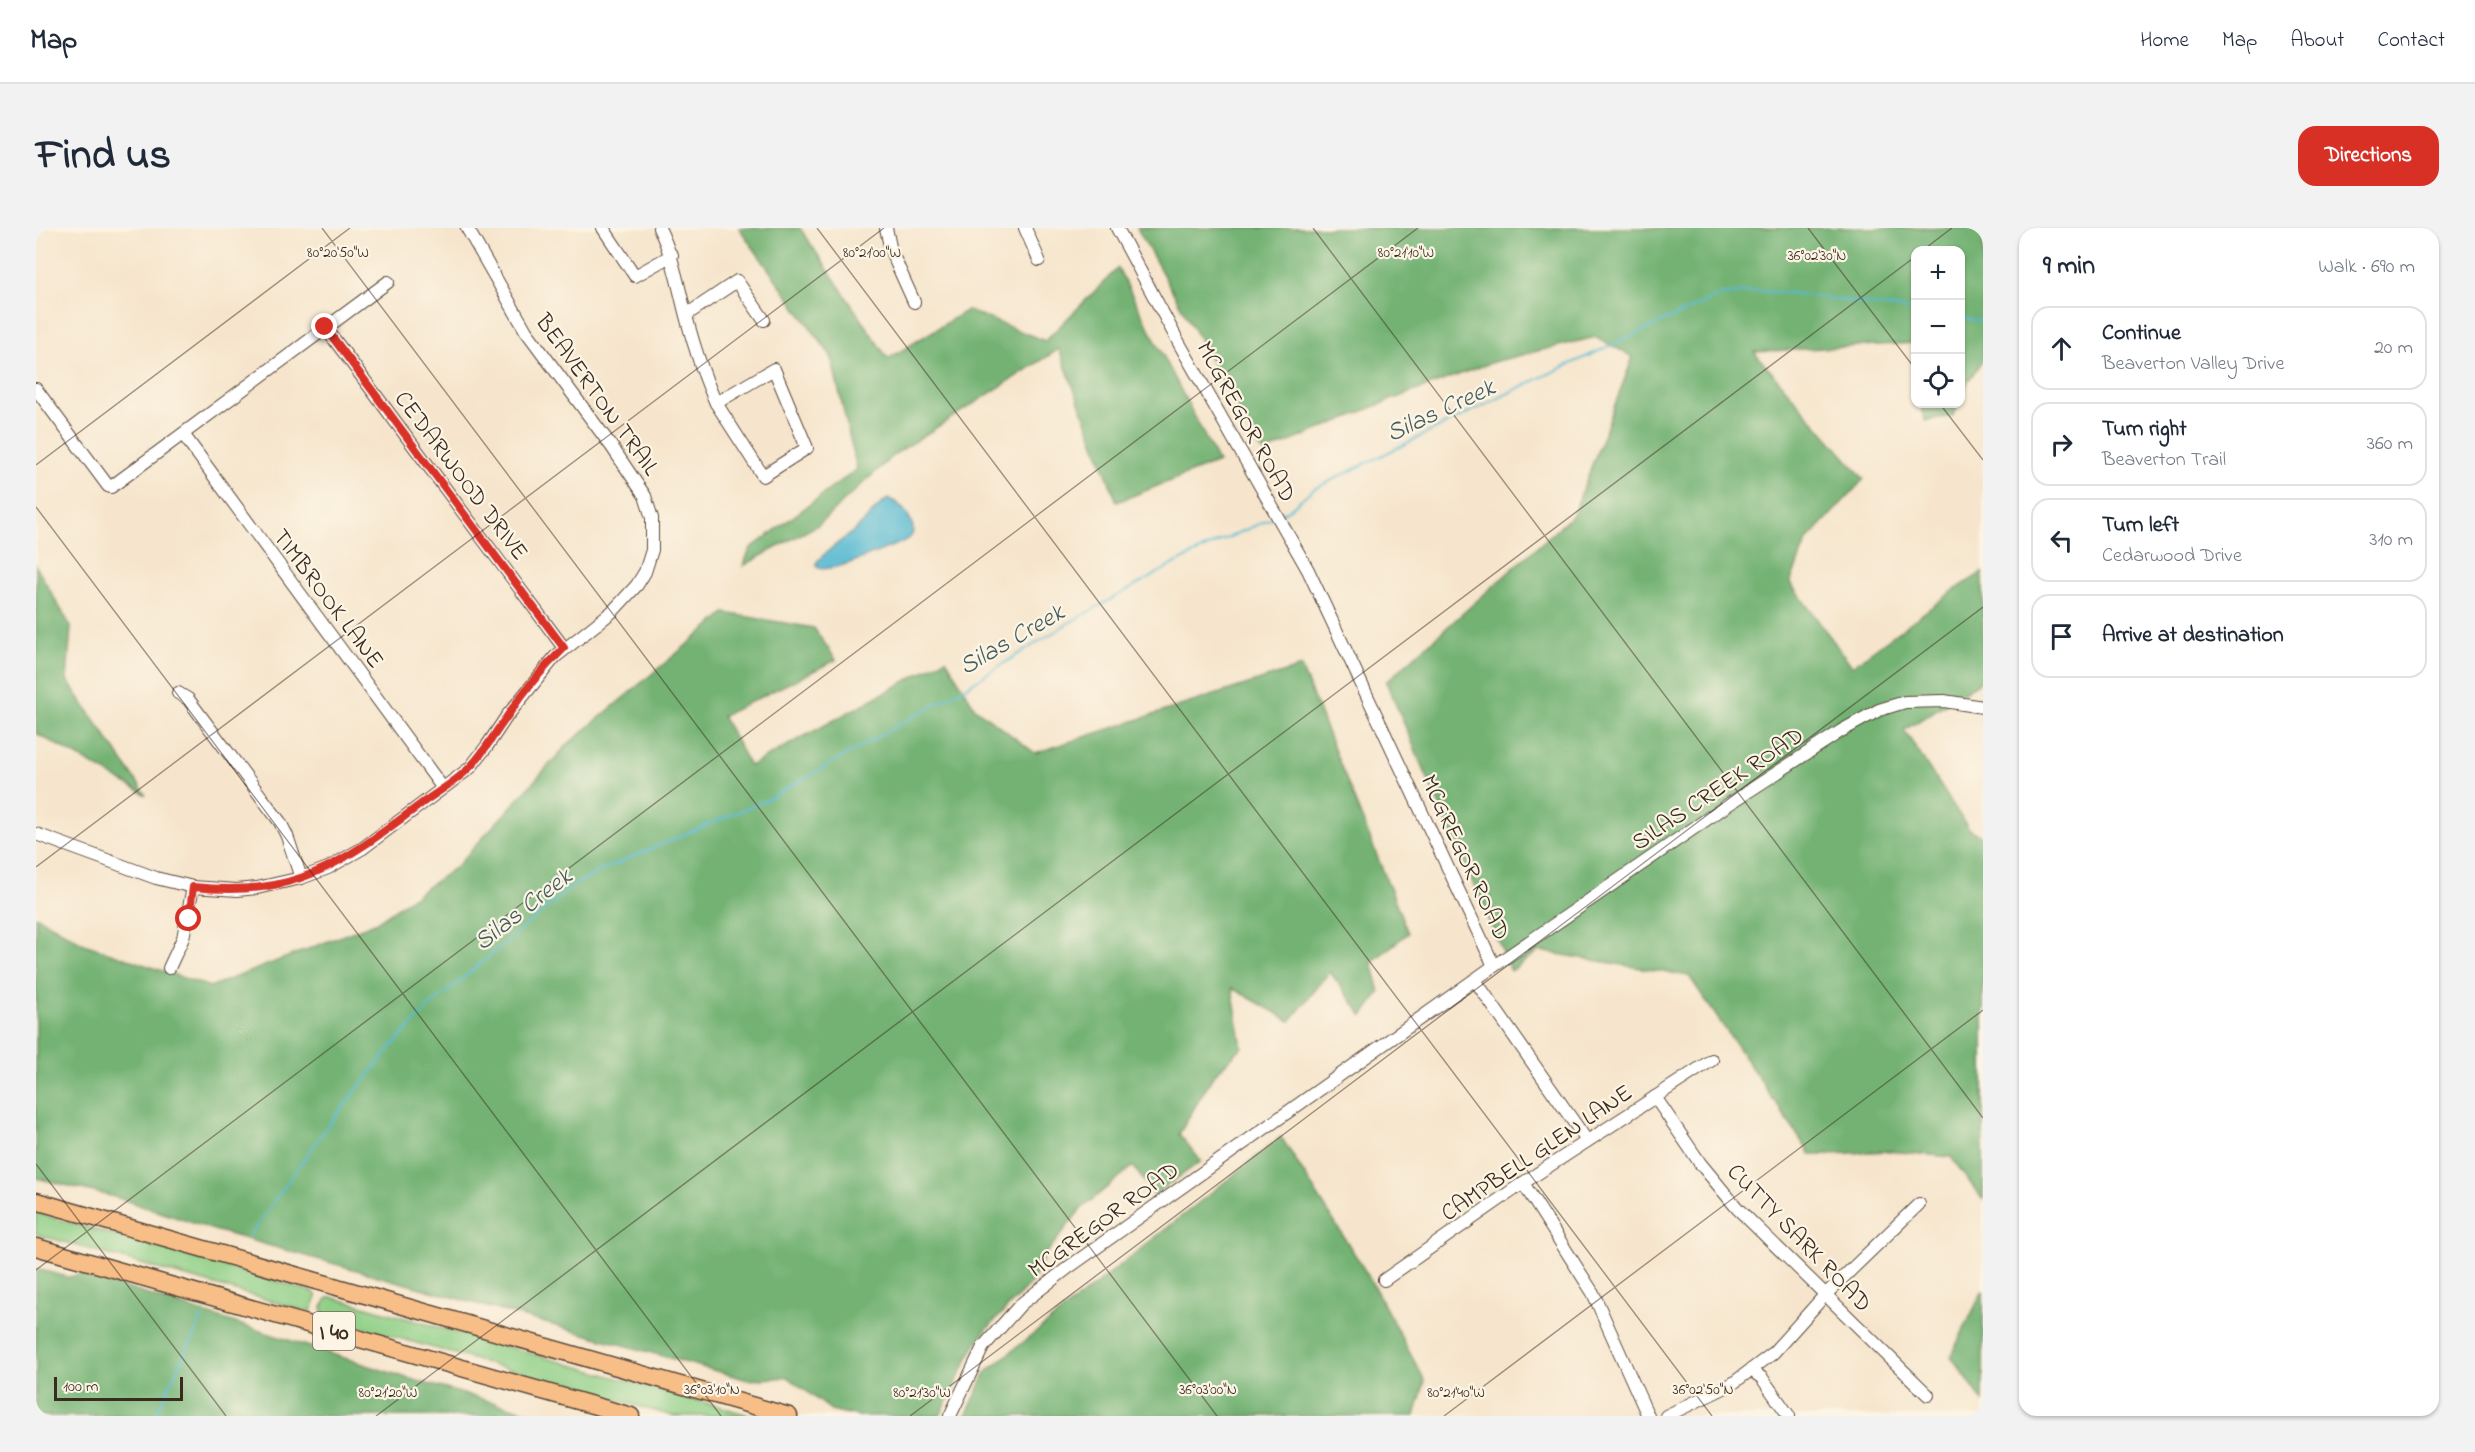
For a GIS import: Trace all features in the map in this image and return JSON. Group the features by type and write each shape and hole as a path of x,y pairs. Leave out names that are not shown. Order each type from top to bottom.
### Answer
{"highway":[{"name":"I 40","path":"36,1201 789,1416"},
{"name":"I 40","path":"36,1246 631,1416"}],"street":[{"name":"BEAVERTON TRAIL","path":"36,834 156,878 193,887 247,889 301,878 328,868 363,848 470,768 488,746 507,716 564,648 627,598 645,572 652,550 650,506 638,482 526,331 467,228"},
{"path":"603,228 635,276 672,255"},
{"path":"659,228 672,255 686,315 706,383 716,403 762,476 807,448 774,369 716,403"},
{"path":"886,228 891,251 914,302"},
{"path":"1025,228 1040,260"},
{"name":"MCGREGOR ROAD","path":"950,1416 983,1347 1021,1304 1069,1267 1494,966 1308,570 1117,228"},
{"path":"686,315 737,281 764,320"},
{"path":"36,389 111,487 388,282"},
{"name":"CEDARWOOD DRIVE","path":"325,327 564,648"},
{"name":"TIMBROOK LANE","path":"183,434 442,788"},
{"path":"178,693 188,699 280,822 288,836 301,878"},
{"name":"SILAS CREEK ROAD","path":"1494,966 1801,756 1879,710 1920,700 1983,707"},
{"path":"170,968 183,938 193,887"},
{"path":"1475,980 1587,1141"},
{"name":"CAMPBELL GLEN LANE","path":"1384,1280 1523,1183 1712,1060"},
{"name":"CUTTY SARK ROAD","path":"1655,1097 1700,1163 1737,1208 1928,1395"},
{"path":"1523,1183 1593,1293 1648,1416"},
{"path":"1666,1416 1732,1384 1772,1354 1825,1295 1919,1204"},
{"path":"1751,1370 1762,1378 1789,1416"}],"green space":[{"path":"739,228 800,228 888,359 967,310 1045,341 1118,268 1218,462 1117,502 1059,349 895,454 818,525 743,566 750,549 857,469 831,356"},
{"path":"1137,228 1983,228 1983,359 1965,388 1965,246 1911,246 1911,343 1754,352 1864,479 1807,540 1790,583 1852,666 1953,591 1983,572 1983,680 1904,730 1968,828 1983,838 1983,1200 1951,1157 1890,1151 1811,1155 1689,976 1539,951 1511,971 1386,682 1573,515 1633,357 1596,337 1493,362 1388,401 1263,453"},
{"path":"1921,408 1957,408 1953,416 1925,421"},
{"path":"36,566 71,627 67,680 146,795 36,733"},
{"path":"725,613 814,628 836,660 722,716 750,766 946,659 975,708 1035,753 1301,667 1408,933 1372,962 1380,992 1363,1016 1330,972 1290,1021 1232,988 1242,1047 1213,1076 1179,1134 1201,1161 1154,1195 1133,1166 1081,1209 1044,1256 1033,1281 984,1332 970,1354 940,1416 858,1416 831,1410 788,1377 748,1380 214,1230 115,1197 36,1178 36,916 84,944 210,987 375,923 456,867 568,744"},
{"path":"1281,1137 1367,1274 1425,1381 1415,1416 966,1416 986,1372"},
{"path":"36,1213 314,1292 317,1297 311,1311 306,1311 36,1234"},
{"path":"36,1269 68,1277 83,1274 407,1378 542,1416 36,1416"},
{"path":"1983,1290 1983,1402 1951,1356"},
{"path":"331,1297 752,1416 673,1416 325,1317 322,1307"}],"water":[{"path":"888,499 907,514 913,531 910,537 903,542 846,564 817,567 816,563 821,557"}],"waterway":[{"name":"Silas Creek","path":"1281,514 1314,489 1529,383 1721,295 1757,291 1790,293 1911,310"},
{"name":"Silas Creek","path":"1965,319 1983,321"},
{"name":"Silas Creek","path":"249,1236 330,1123 393,1045 430,1006 574,885 602,870 768,799 961,690 1067,624 1172,565 1273,518"},
{"name":"Silas Creek","path":"155,1416 202,1318"}],"route":[{"path":"189,919 193,887 237,890 281,884 328,868 363,848 470,768 488,746 507,716 564,648 325,327"}]}
